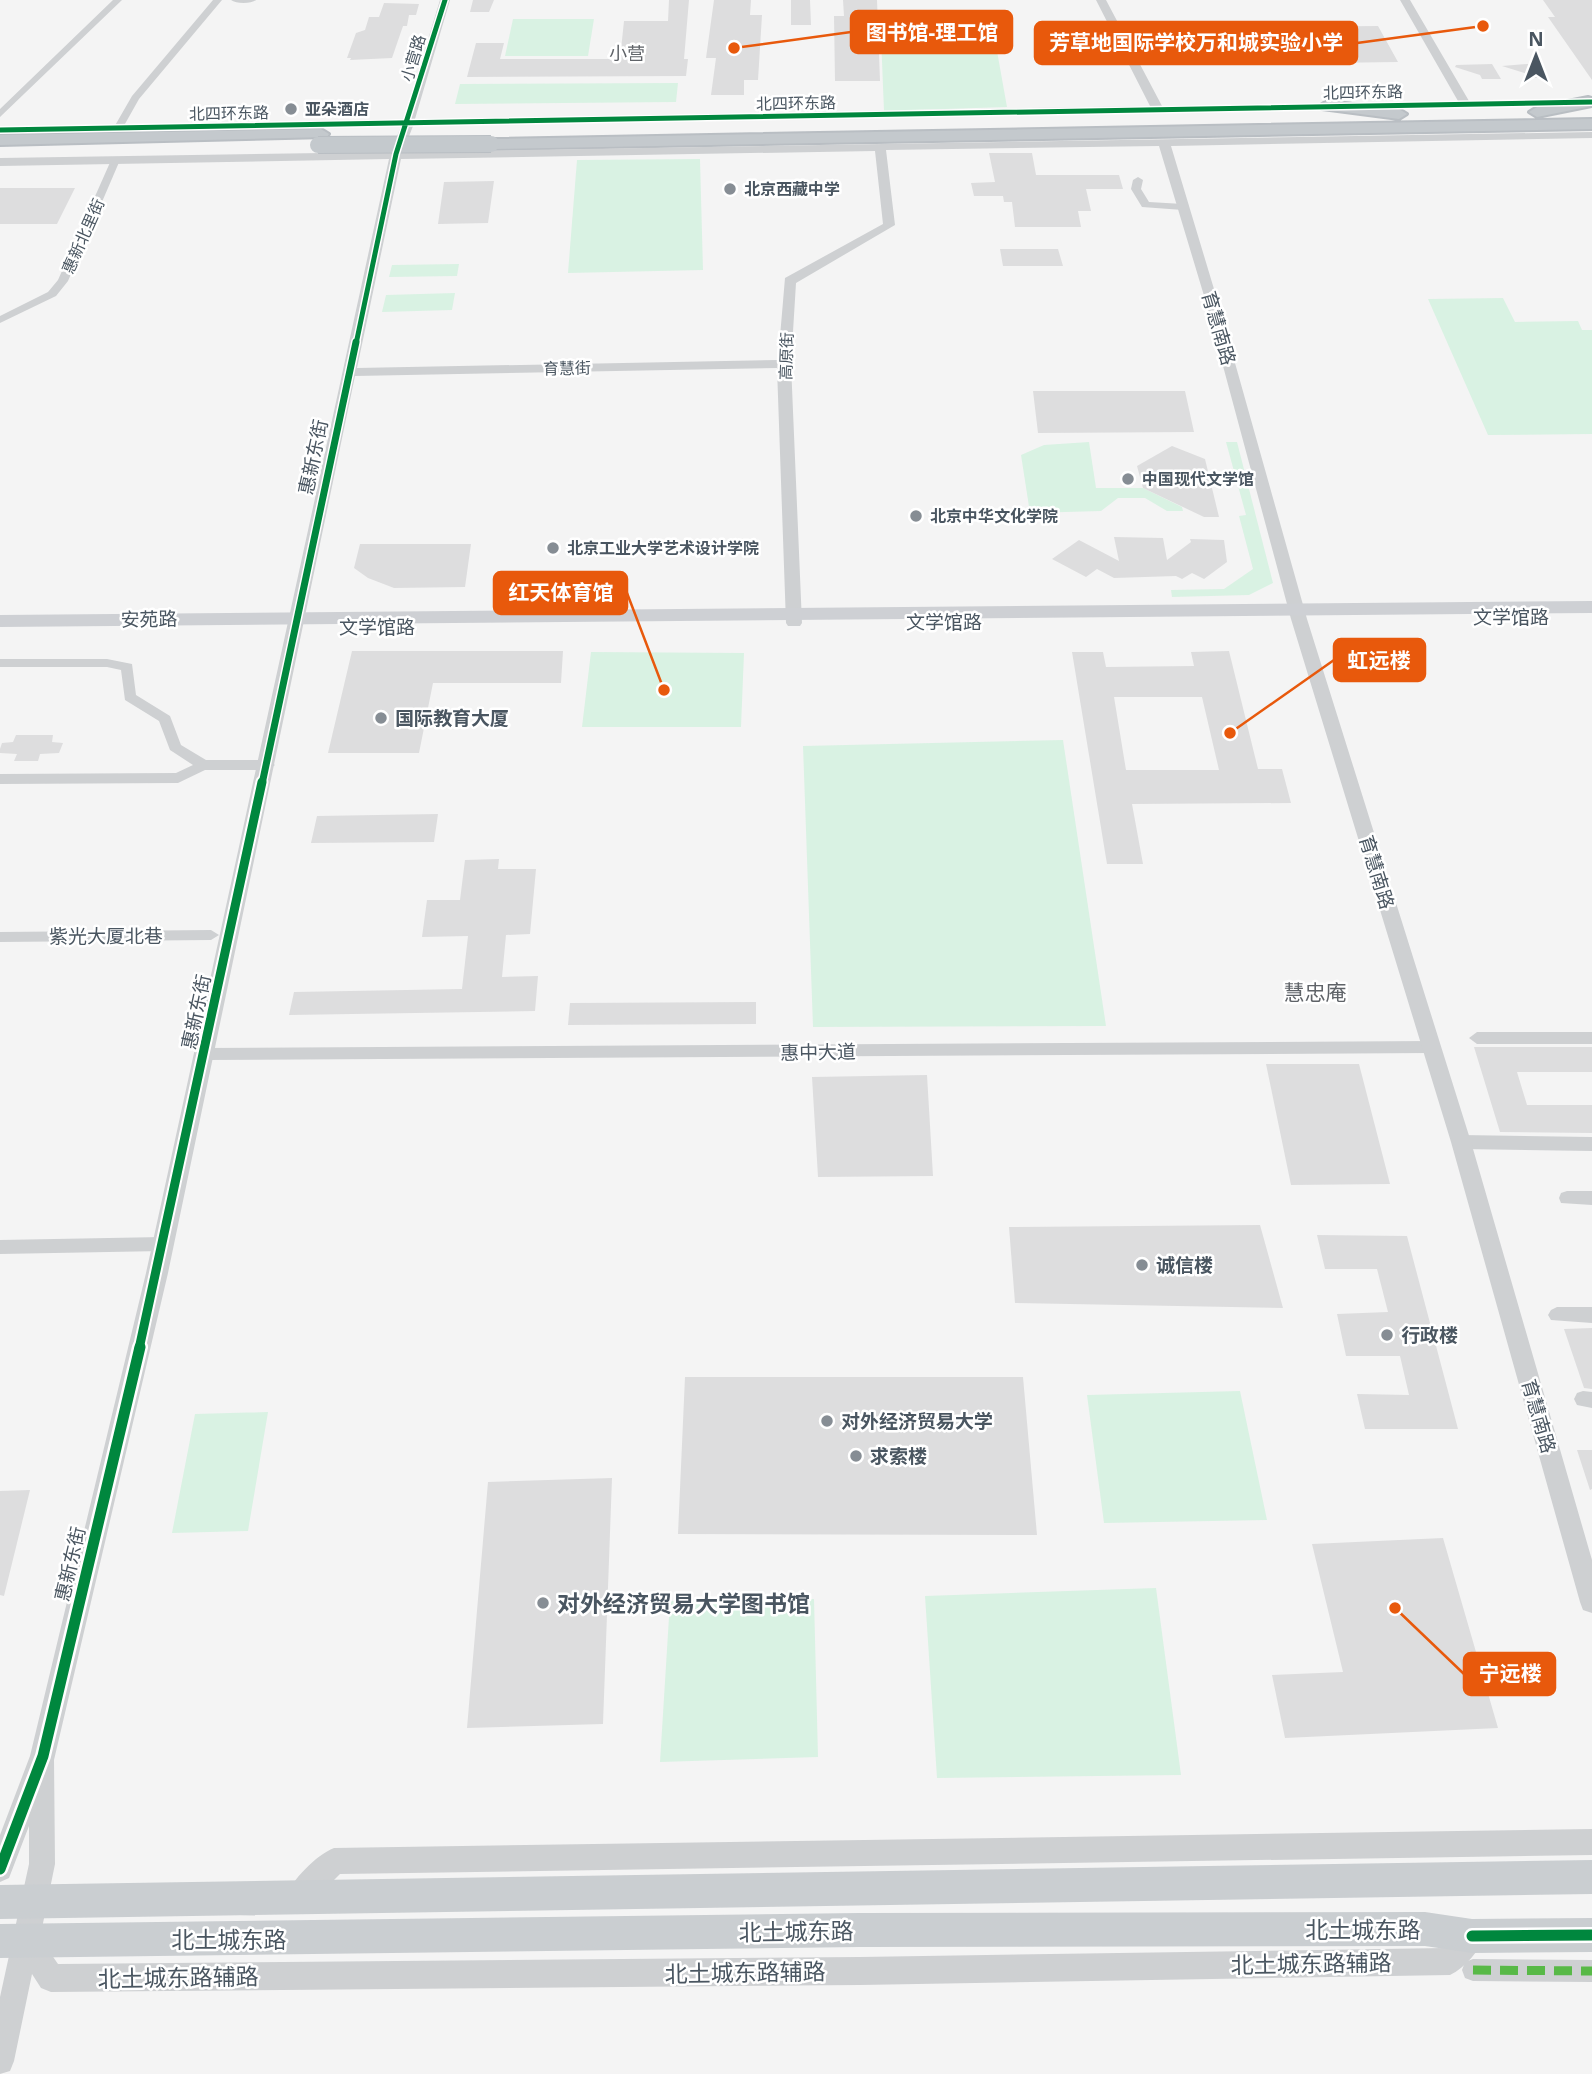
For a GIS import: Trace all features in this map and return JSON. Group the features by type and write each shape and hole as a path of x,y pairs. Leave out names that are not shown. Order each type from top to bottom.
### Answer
{"highway":[{"path":"1327,106 1414,121"},
{"name":"北四环东路","path":"0,140 1027,134 1414,121 1591,106"},
{"name":"北四环东路","path":"491,138 1414,121 1592,124"},
{"path":"1345,139 1414,121"},
{"path":"1027,134 1070,143"},
{"name":"北四环东路","path":"0,151 320,140"}],"main road":[{"name":"文学馆路","path":"297,622 1298,614 1592,607"},
{"name":"文学馆路","path":"1298,614 1592,617"},
{"name":"安苑路","path":"0,621 297,622"},
{"name":"安苑路","path":"0,630 297,622"},
{"name":"北土城东路","path":"0,1902 1592,1877"},
{"name":"北土城东路","path":"13,1941 901,1930 1426,1929 1472,1953 1592,1935"}],"street":[{"path":"0,114 118,0"},
{"path":"118,129 135,98 218,0"},
{"path":"236,0 251,0"},
{"name":"小营路","path":"413,124 445,0"},
{"name":"小营路","path":"413,124 453,0"},
{"path":"1101,0 1157,110"},
{"path":"1405,0 1465,104"},
{"name":"北四环东路","path":"0,130 471,124 1327,106 1591,106"},
{"name":"惠新东街","path":"0,1869 43,1756 205,1054 396,154 413,124"},
{"path":"465,153 471,124"},
{"path":"338,155 348,125"},
{"path":"0,162 1592,135"},
{"name":"育慧南路","path":"1164,142 1212,299 1298,614 1461,1142 1592,1602"},
{"name":"高原街","path":"794,618 784,364 790,281 889,225 880,147"},
{"name":"惠新北里街","path":"0,320 52,295 62,281 115,160"},
{"path":"1138,180 1136,189 1146,205 1183,207"},
{"name":"育慧街","path":"349,372 784,364"},
{"path":"0,663 107,663 127,667 130,697 165,719 175,747 204,765"},
{"path":"0,779 178,778 204,765 268,765"},
{"name":"紫光大厦北巷","path":"0,937 211,935"},
{"path":"1477,1038 1592,1038"},
{"name":"惠中大道","path":"205,1054 1431,1047"},
{"path":"1461,1142 1592,1144"},
{"path":"1567,1198 1592,1198"},
{"path":"0,1247 163,1244"},
{"path":"1557,1315 1592,1315"},
{"name":"惠新东街","path":"0,2061 13,1941 34,1902 42,1864 43,1756"},
{"path":"298,1898 334,1861 1592,1842"},
{"path":"1472,1953 1592,1971"}],"green space":[{"path":"880,12 990,12 1007,107 884,111"},
{"path":"513,19 594,19 588,56 505,56"},
{"path":"678,83 676,102 455,104 460,84"},
{"path":"700,159 703,270 568,273 577,160"},
{"path":"459,264 457,276 389,277 392,265"},
{"path":"455,293 452,310 382,312 386,295"},
{"path":"1503,298 1515,322 1578,321 1582,330 1592,330 1592,434 1488,435 1428,299"},
{"path":"1089,442 1096,488 1143,488 1182,507 1183,511 1167,511 1145,498 1118,498 1101,511 1030,513 1021,455 1044,445"},
{"path":"1226,442 1237,442 1273,583 1249,595 1172,597 1171,590 1224,589 1253,569 1239,516 1246,515"},
{"path":"591,652 744,653 741,727 582,727"},
{"path":"1063,740 1106,1026 813,1027 803,746"},
{"path":"1240,1391 1267,1520 1104,1523 1087,1395"},
{"path":"268,1412 248,1531 172,1533 195,1414"},
{"path":"1156,1588 1181,1775 937,1778 925,1596"},
{"path":"814,1599 818,1757 660,1762 670,1601"}],"building":[{"path":"473,0 494,0 489,12 470,12"},
{"path":"669,0 689,0 684,59 688,59 686,76 467,77 476,43 504,43 500,59 620,59 624,21 668,21"},
{"path":"714,0 751,0 750,15 762,15 758,80 744,80 744,95 711,95 716,58 706,58"},
{"path":"791,0 810,0 811,25 791,25"},
{"path":"843,0 877,0 880,81 835,81 834,16 844,16"},
{"path":"1543,0 1592,0 1592,80 1548,17 1555,17"},
{"path":"384,3 419,4 416,15 409,15 407,26 403,26 392,58 350,60 351,58 347,58 356,33 365,30 369,17 379,17"},
{"path":"1378,26 1398,62 1190,65 1176,28"},
{"path":"1539,63 1549,78 1531,78 1528,74 1502,66"},
{"path":"1492,64 1501,79 1482,79 1480,75 1455,67 1456,65"},
{"path":"989,153 1032,153 1036,175 1119,175 1123,189 1086,189 1091,211 1078,211 1081,227 1015,227 1012,202 1004,202 1003,196 974,196 971,183 995,182"},
{"path":"494,181 488,223 438,224 444,182"},
{"path":"0,188 75,188 57,224 0,224"},
{"path":"1000,249 1058,249 1063,266 1003,266"},
{"path":"1033,391 1185,391 1194,432 1038,433"},
{"path":"1172,446 1205,459 1219,517 1204,517 1143,488 1137,466"},
{"path":"1114,537 1163,538 1167,560 1191,542 1190,539 1224,540 1227,562 1204,579 1192,573 1182,579 1176,576 1114,578 1097,569 1086,577 1052,559 1079,540 1119,561"},
{"path":"360,544 471,544 465,587 394,588 368,578 354,568"},
{"name":"国际教育大厦","path":"352,651 563,651 561,683 433,683 419,753 328,753"},
{"path":"1229,651 1258,769 1282,769 1291,803 1132,804 1143,864 1107,864 1072,652 1103,652 1106,667 1194,666 1191,652","holes":["1114,697 1202,697 1219,770 1126,770"]},
{"path":"16,735 53,735 52,742 63,743 59,753 40,754 38,761 14,761 17,754 0,753 0,749 2,743 13,742"},
{"path":"438,814 434,842 311,843 317,816"},
{"path":"499,859 498,869 536,869 530,934 506,935 502,977 538,976 535,1011 289,1015 294,992 462,989 468,936 422,937 427,900 460,900 465,860"},
{"path":"756,1002 756,1024 568,1025 570,1003"},
{"path":"1474,1047 1592,1047 1592,1072 1517,1072 1527,1105 1592,1105 1592,1133 1500,1132"},
{"path":"1266,1064 1359,1064 1390,1184 1291,1185"},
{"path":"927,1075 933,1176 818,1177 812,1077"},
{"name":"诚信楼","path":"1260,1225 1283,1308 1015,1303 1009,1227"},
{"name":"行政楼","path":"1317,1235 1407,1236 1458,1429 1365,1429 1357,1394 1409,1395 1400,1356 1346,1356 1337,1314 1388,1312 1377,1269 1325,1269"},
{"path":"1592,1328 1592,1389 1584,1388 1564,1329"},
{"name":"求索楼","path":"685,1377 1023,1377 1037,1535 678,1534"},
{"path":"1577,1450 1592,1450 1590,1490"},
{"name":"对外经济贸易大学图书馆","path":"612,1478 603,1724 467,1728 488,1482"},
{"path":"30,1490 4,1596 0,1595 0,1491"},
{"path":"1443,1538 1498,1728 1285,1738 1272,1675 1343,1672 1312,1544"}],"marked path":[{"path":"1473,1970 1592,1971"}],"cycle path":[{"path":"0,1869 43,1756 157,1273 396,154 408,124 445,0"},
{"path":"0,130 1592,102"},
{"path":"1472,1936 1592,1935"}],"place":[{"name":"芳草地国际学校万和城实验小学","path":"1483,26"},
{"name":"图书馆-理工馆","path":"734,48"},
{"name":"亚朵酒店","path":"291,109"},
{"name":"北京西藏中学","path":"730,189"},
{"name":"中国现代文学馆","path":"1128,479"},
{"name":"北京中华文化学院","path":"916,516"},
{"name":"北京工业大学艺术设计学院","path":"553,548"},
{"name":"红天体育馆","path":"664,690"},
{"name":"国际教育大厦","path":"381,718"},
{"name":"虹远楼","path":"1230,733"},
{"name":"诚信楼","path":"1142,1265"},
{"name":"行政楼","path":"1387,1335"},
{"name":"对外经济贸易大学","path":"827,1421"},
{"name":"求索楼","path":"856,1456"},
{"name":"对外经济贸易大学图书馆","path":"543,1603"},
{"name":"宁远楼","path":"1395,1608"}],"district":[{"name":"小营","path":"627,53"},
{"name":"慧忠庵","path":"1315,992"}]}
